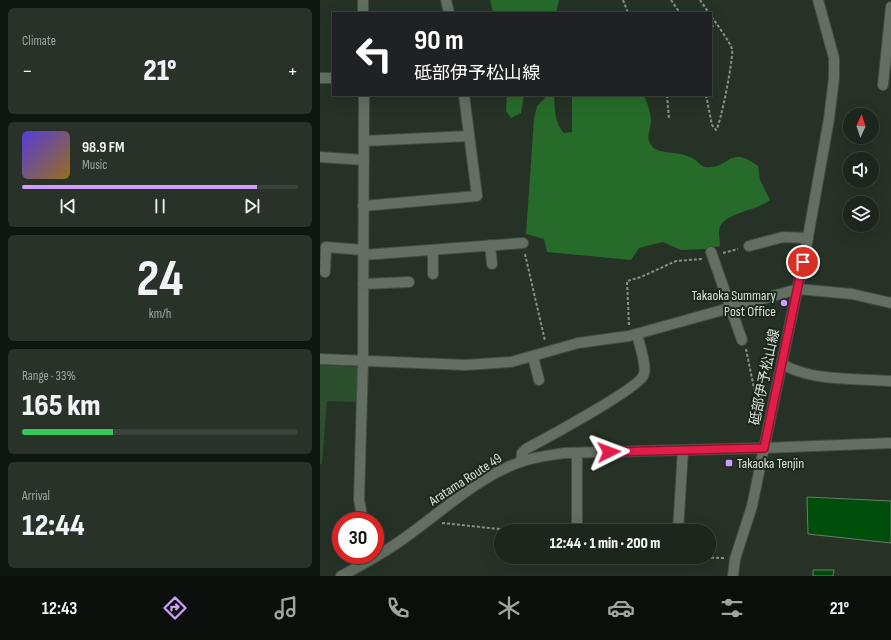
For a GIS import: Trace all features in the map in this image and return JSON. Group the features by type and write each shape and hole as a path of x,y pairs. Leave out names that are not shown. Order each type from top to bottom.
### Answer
{"street":[{"path":"363,0 363,12"},
{"path":"446,0 449,12"},
{"name":"砥部伊予松山線","path":"818,0 834,58 834,78 829,119 808,238 764,448 891,443"},
{"path":"882,84 891,7"},
{"path":"320,78 332,78"},
{"path":"361,512 359,500 363,360 364,96"},
{"path":"363,206 477,196 464,96"},
{"path":"364,140 469,136"},
{"path":"320,158 364,160"},
{"path":"749,246 782,237 808,238"},
{"path":"325,272 323,261 326,247 363,253 433,250 523,243"},
{"path":"490,245 492,264"},
{"path":"433,250 433,274"},
{"path":"712,254 742,340"},
{"path":"363,284 409,282"},
{"path":"320,359 472,365 511,362 578,343 633,335 798,289 852,294 891,303"},
{"path":"521,462 522,453 526,449 628,389 644,376 644,364 633,335"},
{"path":"533,357 538,380"},
{"path":"782,364 796,372 810,375 891,381"},
{"path":"733,576 735,559 752,506 764,448"},
{"name":"Aratama Route 49","path":"384,548 426,522 493,474 521,462 544,456 577,453 764,448"},
{"path":"678,524 683,450"},
{"path":"577,453 577,524"},
{"name":"Aratama Route 49","path":"341,576 361,571"}],"path":[{"path":"623,0 628,12"},
{"path":"671,0 679,12"},
{"path":"700,0 708,12"},
{"path":"706,96 712,125 716,130 719,126 733,57 730,42 712,18"},
{"path":"712,27 716,25"},
{"path":"667,96 669,120"},
{"path":"523,243 547,352"},
{"path":"633,335 627,281 641,278 676,261 749,246"},
{"path":"742,340 748,352 756,398 774,398"},
{"path":"426,522 494,529"},
{"path":"716,558 735,559"}],"green space":[{"path":"490,0 559,0 556,12 493,12"},
{"path":"507,96 524,96 521,113 511,118 506,111"},
{"path":"544,96 554,96 558,125 564,133 572,132 573,96 644,96 651,118 648,139 654,148 663,152 685,155 705,167 720,165 735,157 741,157 748,160 758,166 760,180 770,200 728,218 723,222 719,231 720,246 704,249 681,250 663,242 639,248 631,260 547,252 544,239 526,234 534,119 537,106 545,98"},
{"path":"320,365 357,367 357,402 327,401 322,464 320,464"}],"building":[{"path":"807,497 891,501 891,543 808,534"},
{"path":"813,570 834,570 833,576 813,576"}],"place":[{"name":"Takaoka Summary Post Office","path":"784,303"},
{"name":"Takaoka Tenjin","path":"729,463"}],"route":[{"path":"609,452 764,448 803,262"}]}
